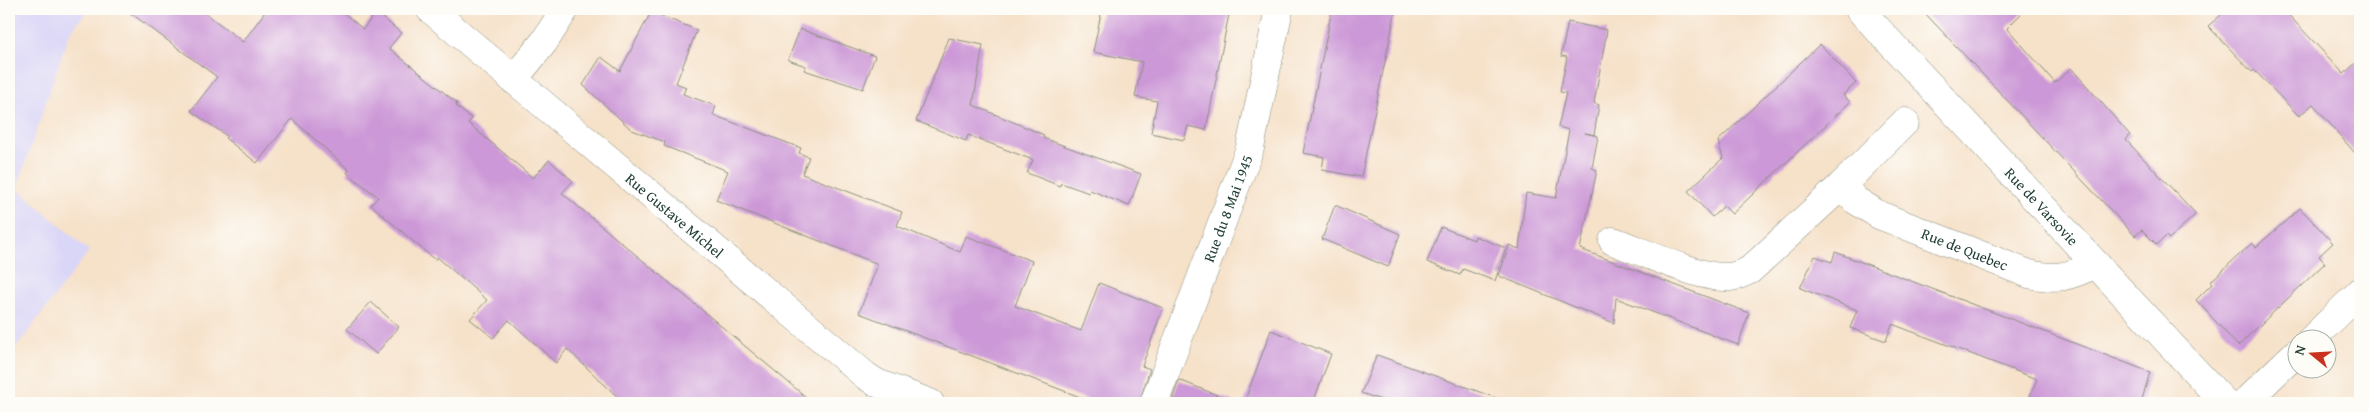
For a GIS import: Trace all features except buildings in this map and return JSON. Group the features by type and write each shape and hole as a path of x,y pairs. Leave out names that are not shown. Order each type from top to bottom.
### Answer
{"street":[{"name":"Rue Gustave Michel","path":"430,9 866,376 879,395 930,403"},
{"path":"513,80 544,42 565,9"},
{"name":"Rue du 8 Mai 1945","path":"1154,403 1250,148 1279,9"},
{"name":"Rue de Varsovie","path":"1859,9 2225,403"},
{"path":"1613,241 1705,274 1724,277 1738,276 1750,270 1842,185 1905,122"},
{"name":"Rue de Quebec","path":"1842,185 1855,200 1879,215 2029,274 2048,278 2061,278 2096,264"},
{"path":"2321,330 2360,292"},
{"path":"2244,403 2286,363"}],"shaded area":[{"path":"9,9 88,9 69,34 17,188 89,251 9,357"}]}
